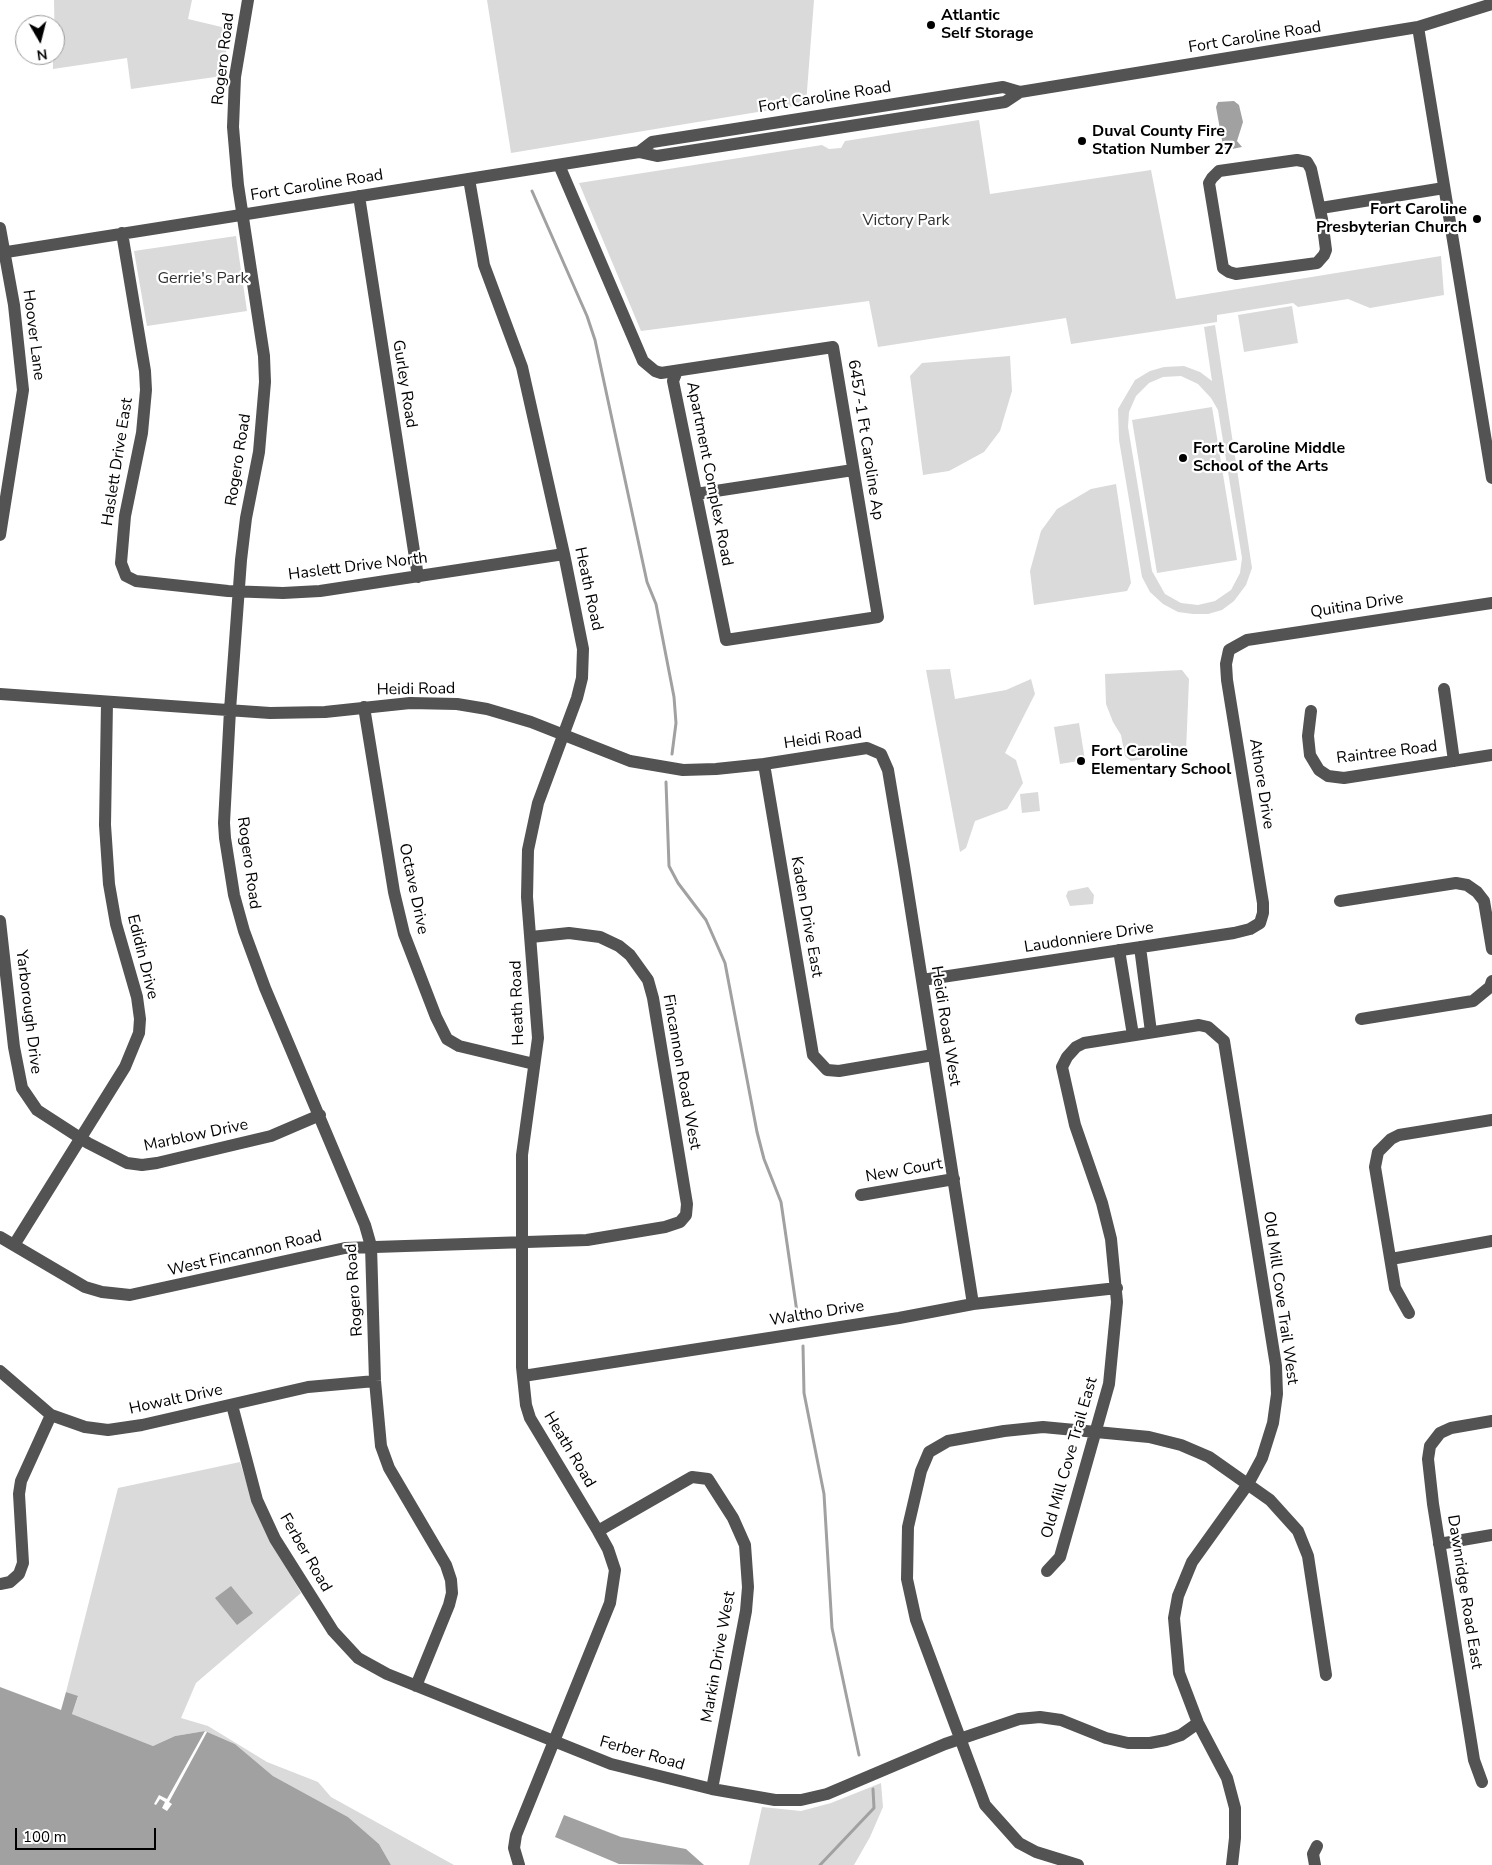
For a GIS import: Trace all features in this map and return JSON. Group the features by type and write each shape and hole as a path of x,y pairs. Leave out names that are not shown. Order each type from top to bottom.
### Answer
{"street":[{"name":"Rogero Road","path":"248,0 240,42 234,102 235,159 264,356 265,382 259,452 246,518 239,592 224,823 234,895 244,931 265,988 365,1225 371,1246 375,1381 381,1446 389,1468 446,1566 452,1586 449,1605 416,1686"},
{"name":"Fort Caroline Road","path":"2,252 638,152 652,142 1003,87 1020,92 1418,28 1492,4"},
{"path":"1418,28 1444,188 1486,406 1492,478"},
{"path":"1297,160 1307,162 1311,169 1320,208 1326,250 1317,263 1236,274 1223,268 1209,184 1219,171 1297,160"},
{"name":"Apartment Complex Road","path":"559,165 643,361 655,371 661,373 677,371 673,381 726,640 800,629"},
{"name":"Heath Road","path":"469,179 484,266 522,367 564,554 583,649 582,678 538,803 528,850 527,897 538,1038 522,1155 523,1376 526,1405 530,1418 598,1531 615,1570 614,1586 594,1644 514,1842 515,1855 520,1865"},
{"path":"1320,208 1444,188"},
{"name":"Gurley Road","path":"359,196 418,577"},
{"name":"Hoover Lane","path":"0,228 2,252 14,305 23,390 0,534"},
{"name":"Haslett Drive East","path":"122,233 145,371 146,390 142,433 125,516 121,563 126,576"},
{"name":"6457-1 Ft Caroline Ap","path":"677,371 833,347 878,617 800,629"},
{"path":"696,494 853,470"},
{"name":"Haslett Drive North","path":"126,576 136,581 239,592 320,591 564,554"},
{"name":"Quitina Drive","path":"1229,650 1247,640 1492,604"},
{"name":"Athore Drive","path":"1229,650 1226,664 1227,680 1264,903 1260,923"},
{"path":"1444,689 1454,761"},
{"name":"Heidi Road","path":"0,694 298,713 410,703 458,704 487,709 563,734 623,758 662,768 696,770 764,764 867,748 881,754"},
{"name":"Edidin Drive","path":"14,1245 132,1054 138,1039 140,1019 136,996 116,924 109,884 105,825 107,702"},
{"name":"Octave Drive","path":"364,708 394,892 404,934 436,1016 447,1039 459,1046 534,1064"},
{"name":"Raintree Road","path":"1311,711 1308,736 1310,755 1318,770 1328,776 1344,778 1492,755"},
{"name":"Heidi Road West","path":"881,754 888,770 973,1304"},
{"name":"Kaden Drive East","path":"764,764 813,1055 827,1070 839,1071 933,1055"},
{"path":"1340,900 1456,883 1467,885 1484,900 1492,942"},
{"name":"Yarborough Drive","path":"0,921 14,1048 22,1088 37,1110 80,1138"},
{"name":"Laudonniere Drive","path":"922,980 1234,933 1250,929 1260,923"},
{"name":"Fincannon Road West","path":"530,937 569,933 600,937 619,946 630,954 648,980 653,998 684,1184 687,1204 686,1215"},
{"path":"1119,950 1133,1035 1151,1032 1140,947"},
{"path":"1361,1019 1473,1001 1490,987 1492,981"},
{"name":"Old Mill Cove Trail West","path":"1151,1032 1199,1025 1216,1032 1224,1041 1276,1366 1277,1394 1273,1423 1262,1458 1248,1484 1192,1562 1178,1596 1174,1618 1179,1673 1198,1724 1227,1778 1233,1800 1236,1823 1232,1865"},
{"name":"Old Mill Cove Trail East","path":"1047,1571 1060,1557 1109,1384 1117,1288 1111,1239 1102,1204 1075,1125 1062,1074 1067,1057 1076,1047 1084,1043 1133,1035"},
{"name":"Marblow Drive","path":"80,1138 114,1158 142,1165 228,1148 271,1136 320,1116"},
{"path":"1409,1313 1395,1288 1375,1167 1381,1147 1399,1135 1492,1120"},
{"name":"New Court","path":"861,1195 954,1179"},
{"name":"West Fincannon Road","path":"0,1237 85,1287 102,1292 130,1295 346,1248 586,1240 672,1226 680,1222 686,1215"},
{"path":"1391,1259 1492,1241"},
{"name":"Waltho Drive","path":"523,1376 899,1318 973,1304 1117,1288"},
{"name":"Howalt Drive","path":"0,1371 51,1415 85,1427 108,1430 142,1425 308,1387 375,1381"},
{"name":"Ferber Road","path":"232,1405 257,1500 275,1539 333,1631 358,1658 387,1674 553,1742 642,1773 712,1789 775,1800 801,1800 827,1794 960,1740 1019,1719 1040,1717 1061,1720 1106,1738 1128,1743 1150,1743 1166,1740 1181,1735 1198,1724"},
{"path":"5,1583 18,1574 23,1563 19,1494 22,1481 51,1415"},
{"name":"Dawnridge Road East","path":"1482,1782 1474,1760 1439,1544 1428,1459 1430,1446 1435,1437 1451,1428 1492,1421"},
{"path":"1078,1865 1036,1852 1019,1842 985,1805 916,1620 907,1579 908,1527 921,1471 928,1452 948,1441 1032,1427 1067,1428 1149,1438 1181,1445 1209,1457 1248,1484 1286,1515 1298,1531 1305,1547 1326,1675"},
{"name":"Markin Drive West","path":"598,1531 685,1480 699,1477 708,1479 734,1518 745,1545 748,1565 746,1611 712,1789"},
{"path":"1439,1544 1492,1535"},
{"path":"1315,1865 1313,1854 1317,1846"}],"green space":[{"path":"54,0 192,0 188,19 230,29 222,76 131,89 127,58 53,69 53,65 65,65 65,15 54,15"},
{"path":"487,0 814,0 806,104 511,153"},
{"name":"Victory Park","path":"979,120 990,194 1151,170 1176,299 1441,256 1444,295 1370,308 1348,299 1298,307 1293,303 1217,315 1217,322 1071,344 1066,318 878,347 869,301 641,331 579,183 822,145 829,149 841,148 845,141"},
{"name":"Gerrie's Park","path":"236,236 247,311 147,326 134,251"},
{"path":"1292,306 1298,343 1244,352 1238,315"},
{"path":"1215,325 1252,568 1246,585 1234,601 1222,610 1208,614 1193,614 1178,612 1163,604 1150,592 1142,577 1119,440 1118,409 1135,380 1150,371 1164,367 1184,366 1200,372 1212,381 1204,327","holes":["1181,376 1198,384 1211,398 1218,410 1242,558 1240,573 1231,590 1215,601 1198,605 1181,603 1165,594 1152,571 1128,427 1129,412 1136,396 1149,383 1163,377"]},
{"path":"1010,356 1012,391 1000,431 984,452 949,471 923,475 910,376 922,363"},
{"path":"1212,407 1237,560 1157,573 1132,420"},
{"path":"1116,484 1131,583 1127,591 1034,605 1030,571 1041,531 1057,509 1091,489"},
{"path":"950,669 955,699 1006,690 1031,679 1035,694 1005,753 1016,760 1023,783 1007,809 975,821 966,848 960,852 926,670"},
{"path":"1182,670 1189,679 1186,752 1131,761 1125,756 1121,735 1113,722 1106,704 1105,674"},
{"path":"1079,723 1085,760 1060,764 1054,727"},
{"path":"1038,792 1040,811 1022,813 1020,794"},
{"path":"1088,887 1094,895 1093,904 1070,906 1066,896 1068,891"},
{"path":"240,1462 250,1494 269,1537 301,1593 196,1683 181,1718 208,1726 267,1762 318,1782 331,1797 454,1865 391,1865 379,1844 348,1817 273,1776 235,1744 205,1731 175,1736 153,1746 72,1714 78,1697 66,1692 118,1488"},
{"path":"881,1783 883,1807 870,1837 854,1865 749,1865 762,1807 801,1811 831,1803"}],"shaded area":[{"path":"1234,101 1239,105 1243,122 1237,141 1242,147 1227,150 1223,146 1216,107 1218,102"},
{"path":"231,1586 253,1613 237,1625 215,1598"},
{"path":"0,1687 61,1710 66,1692 78,1696 72,1714 153,1746 175,1736 205,1731 235,1744 273,1776 348,1817 379,1844 391,1865 0,1865"},
{"path":"564,1815 621,1837 686,1849 704,1865 619,1864 555,1837"}],"pier":[{"path":"205,1731 207,1732 169,1802 172,1804 167,1811 162,1808 165,1802 160,1799 156,1805 154,1804 159,1795 167,1799"}],"waterway":[{"path":"532,191 587,316 595,340 647,582 656,604 674,697 676,723 672,754"},
{"path":"666,782 669,866 678,883 706,920 725,963 757,1132 764,1159 781,1202 798,1319"},
{"path":"803,1346 804,1393 824,1494 832,1628 859,1755"},
{"path":"820,1865 874,1808 873,1789"}],"place":[{"name":"Atlantic Self Storage","path":"931,25"},
{"name":"Duval County Fire Station Number 27","path":"1082,141"},
{"name":"Fort Caroline Presbyterian Church","path":"1477,219"},
{"name":"Fort Caroline Middle School of the Arts","path":"1183,458"},
{"name":"Fort Caroline Elementary School","path":"1081,761"}]}
